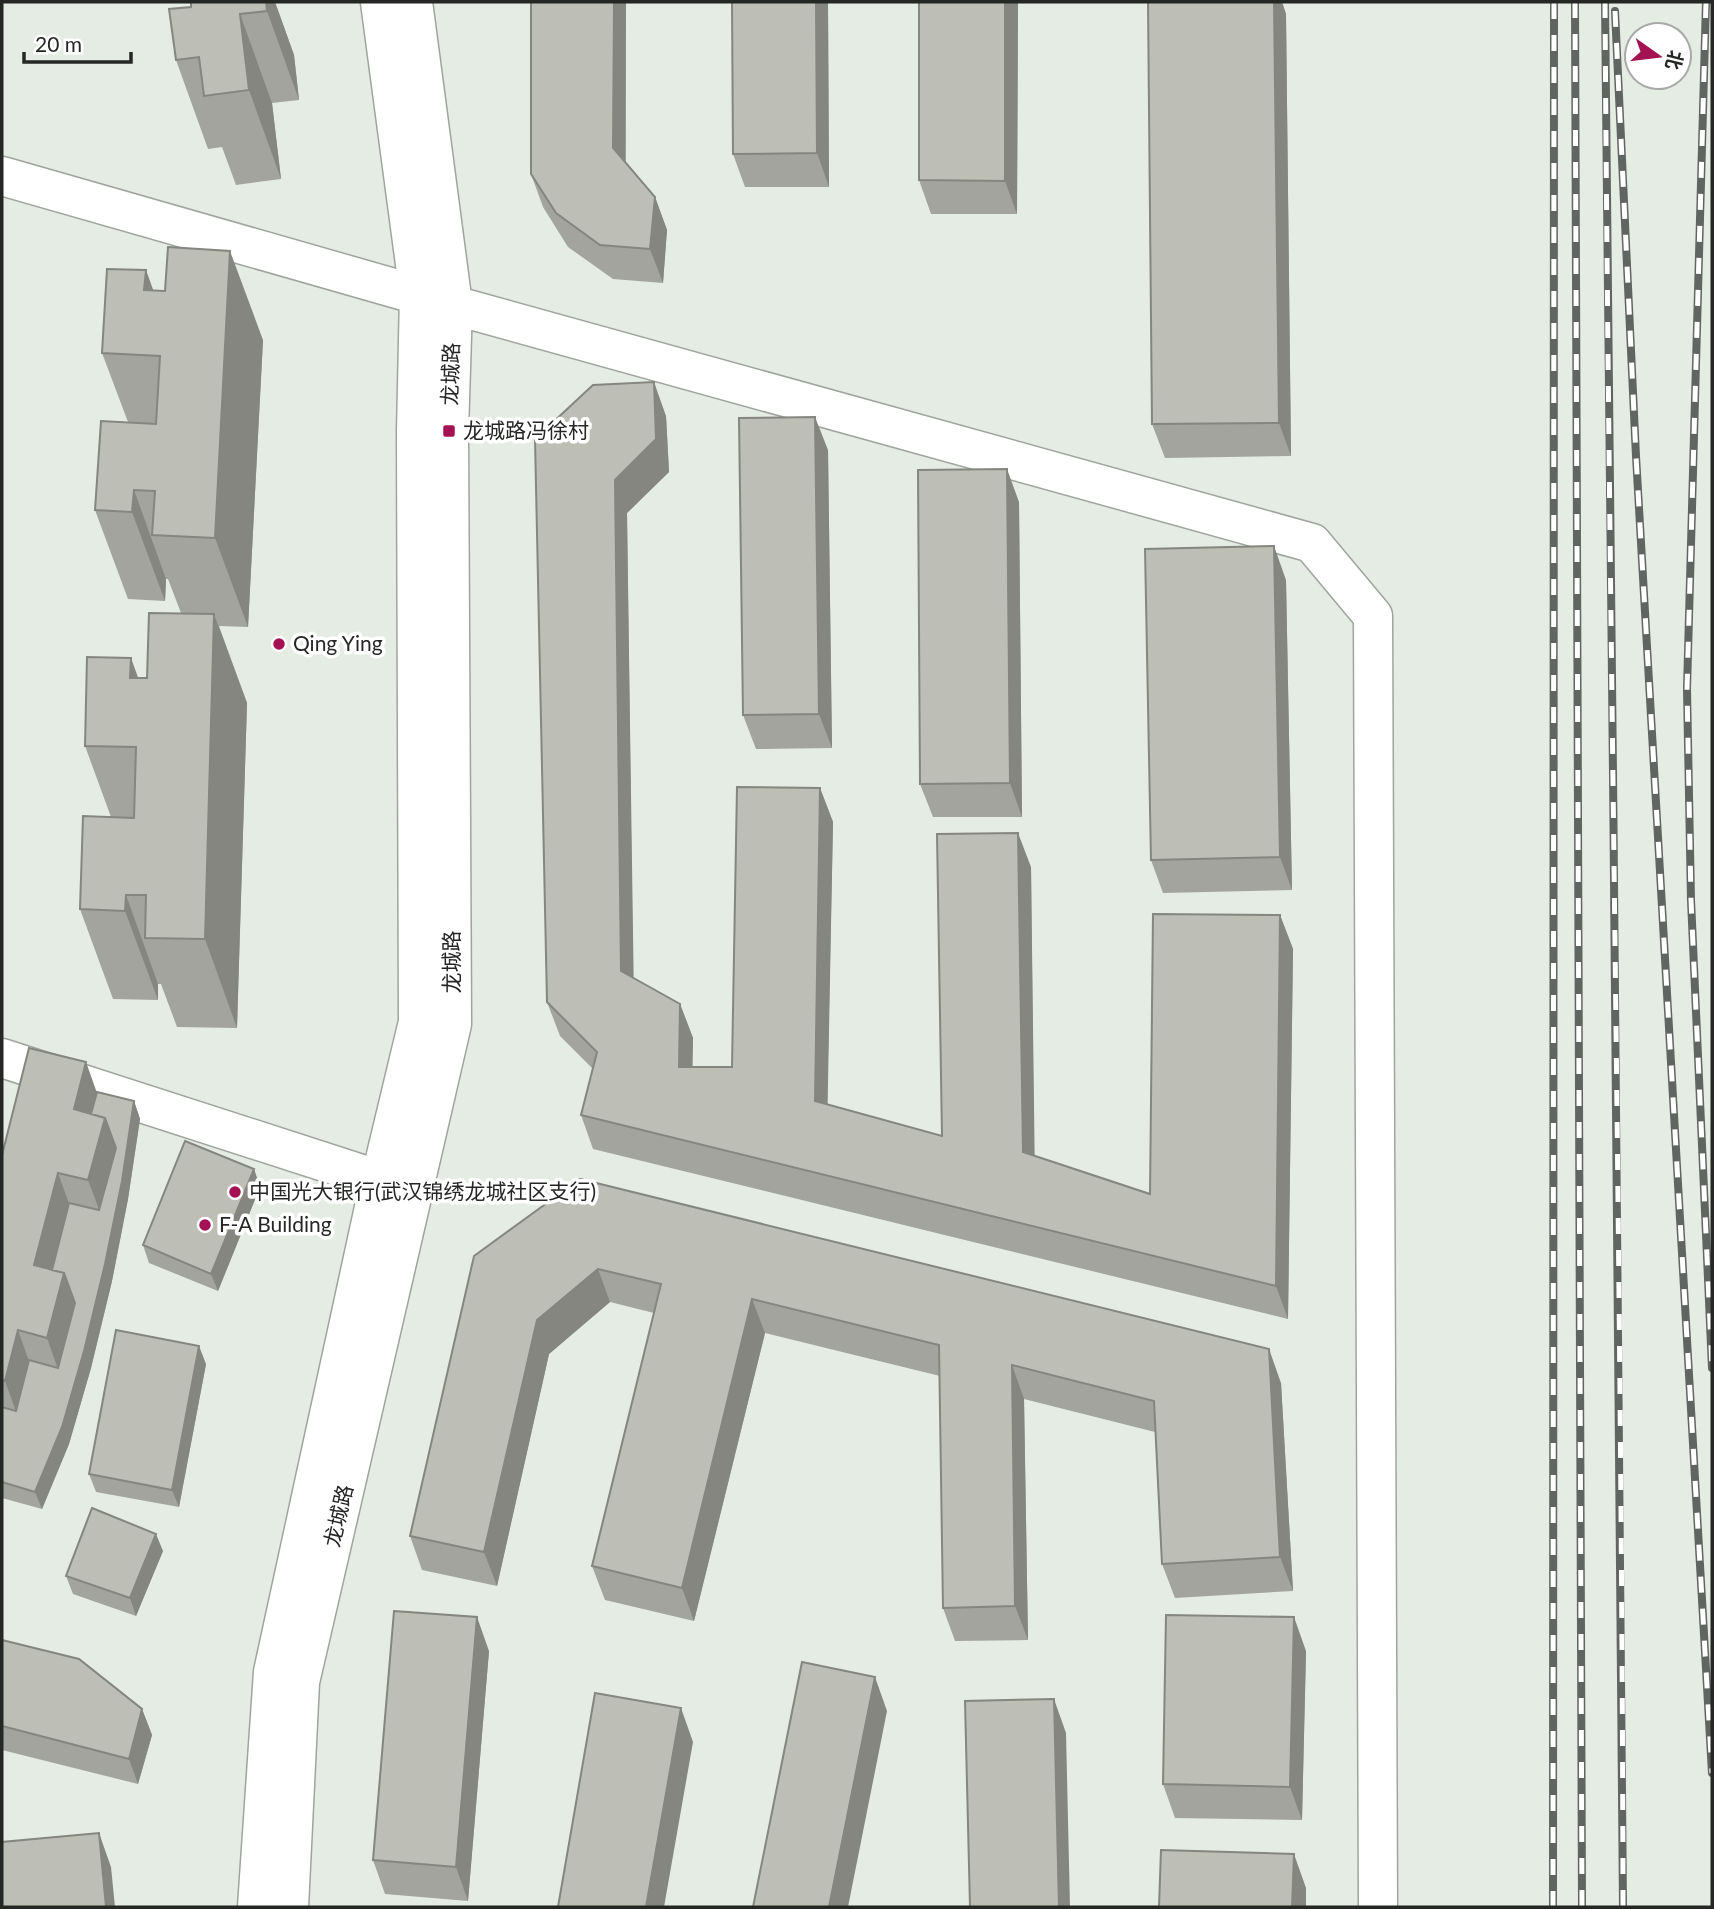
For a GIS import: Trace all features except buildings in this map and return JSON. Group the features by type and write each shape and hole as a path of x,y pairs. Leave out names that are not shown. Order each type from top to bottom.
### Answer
{"street":[{"name":"龙城路","path":"257,1907 273,1672 380,1180 418,1022 416,432 436,300 380,2"},
{"name":"龙城路","path":"289,1907 300,1682 452,1024 449,431 436,300 414,2"},
{"path":"2,176 436,300 1312,543 1373,616 1378,1907"},
{"path":"2,1058 380,1180"}],"railway":[{"path":"1553,1907 1554,2"},
{"path":"1575,2 1582,1907"},
{"path":"1605,2 1623,1907"},
{"path":"1706,2 1687,689 1691,900 1712,1368"},
{"path":"1615,11 1636,456 1712,1773"}],"place":[{"name":"龙城路冯徐村","path":"449,431"},
{"name":"Qing Ying","path":"279,644"},
{"name":"中国光大银行(武汉锦绣龙城社区支行)","path":"235,1192"},
{"name":"F-A Building","path":"205,1225"}]}
